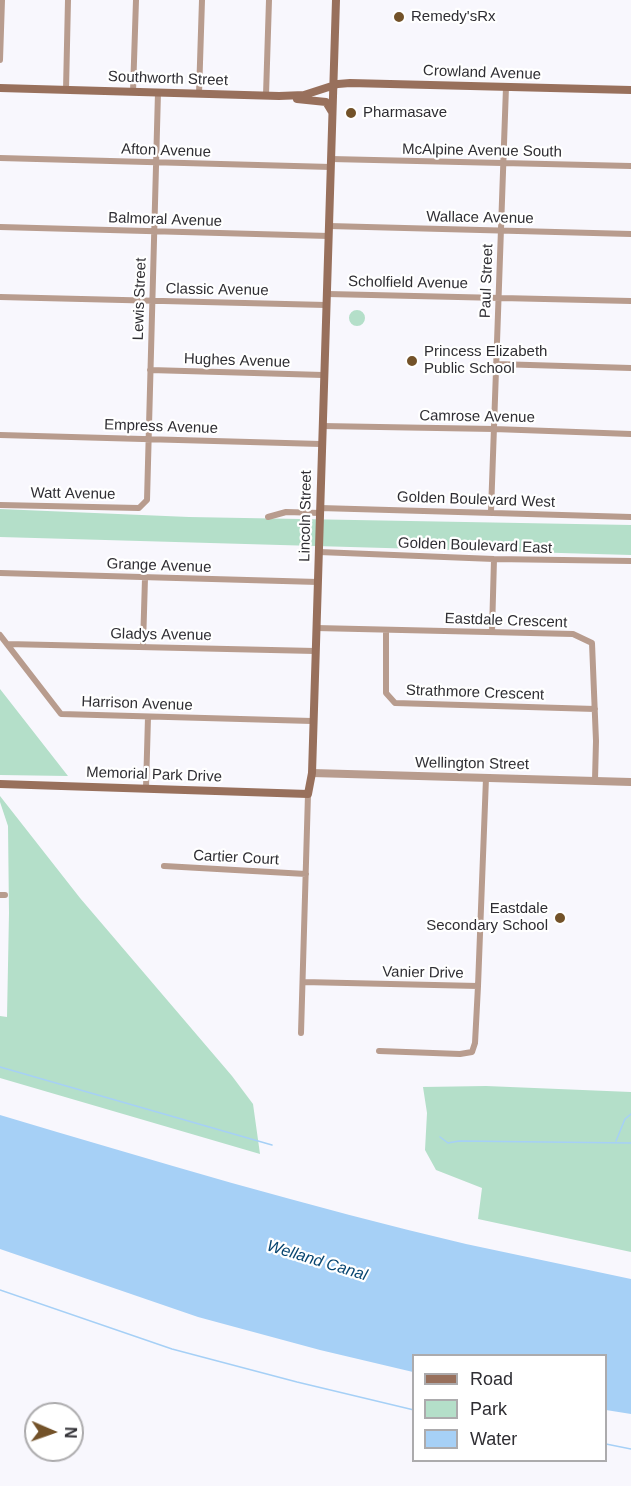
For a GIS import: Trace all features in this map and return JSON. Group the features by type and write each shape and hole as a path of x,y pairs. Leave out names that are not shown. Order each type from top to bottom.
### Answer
{"main road":[{"name":"Lincoln Street","path":"308,794 312,773 336,0"},
{"path":"334,56 336,70 340,76 373,83"},
{"name":"Crowland Avenue","path":"333,86 373,83 631,90"},
{"name":"Southworth Street","path":"0,88 279,96 304,95 333,86"},
{"path":"279,96 322,100 329,105 332,115"},
{"name":"Memorial Park Drive","path":"0,784 308,794"}],"street":[{"path":"0,60 2,0"},
{"path":"66,90 69,0"},
{"path":"133,92 136,0"},
{"path":"199,94 202,0"},
{"path":"266,95 269,0"},
{"name":"Paul Street","path":"491,512 506,87"},
{"name":"Lewis Street","path":"144,505 147,500 158,92"},
{"name":"Afton Avenue","path":"0,158 156,163 331,163"},
{"name":"McAlpine Avenue South","path":"331,163 631,166"},
{"name":"Wallace Avenue","path":"329,226 631,234"},
{"name":"Balmoral Avenue","path":"0,227 329,237"},
{"name":"Scholfield Avenue","path":"328,294 631,301"},
{"name":"Classic Avenue","path":"0,297 326,305"},
{"path":"496,364 631,368"},
{"name":"Hughes Avenue","path":"150,370 323,375"},
{"name":"Camrose Avenue","path":"322,426 631,434"},
{"name":"Empress Avenue","path":"0,435 321,444"},
{"name":"Watt Avenue","path":"0,505 139,508 144,505"},
{"name":"Golden Boulevard West","path":"268,517 286,512 320,510 491,512 631,517"},
{"name":"Golden Boulevard East","path":"319,552 494,560 631,561"},
{"path":"492,632 494,560"},
{"name":"Grange Avenue","path":"0,573 318,582"},
{"path":"143,646 145,578"},
{"name":"Eastdale Crescent","path":"316,628 573,634 592,643 595,780"},
{"name":"Strathmore Crescent","path":"386,630 386,693 395,703 595,709"},
{"name":"Harrison Avenue","path":"0,635 61,714 312,721"},
{"name":"Gladys Avenue","path":"7,644 315,651"},
{"path":"146,788 148,717"},
{"name":"Wellington Street","path":"312,773 631,782"},
{"name":"Vanier Drive","path":"303,982 478,986 486,778"},
{"name":"Lincoln Street","path":"301,1033 308,794"},
{"name":"Cartier Court","path":"164,866 306,874"},
{"path":"379,1052 460,1054 472,1052 475,1043 478,986"}],"green space":[{"path":"357,310 363,312 365,318 363,324 357,326 351,324 349,318 351,312"},
{"path":"0,509 189,517 631,525 631,555 0,537"},
{"path":"0,689 68,776 0,775"},
{"path":"0,796 80,898 232,1076 253,1104 260,1154 0,1078 0,1016 7,1017 9,913 8,826"},
{"path":"486,1086 631,1092 631,1252 478,1219 482,1188 436,1170 425,1150 427,1113 423,1087"}],"water":[{"name":"Welland Canal","path":"0,1115 349,1215 466,1244 631,1279 631,1414 607,1410 607,1354 412,1354 412,1372 198,1317 0,1249"}],"waterway":[{"path":"0,1067 272,1145"},
{"path":"616,1141 625,1119 631,1114"},
{"path":"440,1137 448,1143 459,1141 631,1143"},
{"path":"0,1290 172,1349 412,1410"},
{"path":"607,1444 631,1449"}],"place":[{"name":"Remedy'sRx","path":"399,17"},
{"name":"Pharmasave","path":"351,113"},
{"name":"Princess Elizabeth Public School","path":"412,361"},
{"name":"Eastdale Secondary School","path":"560,918"}]}
